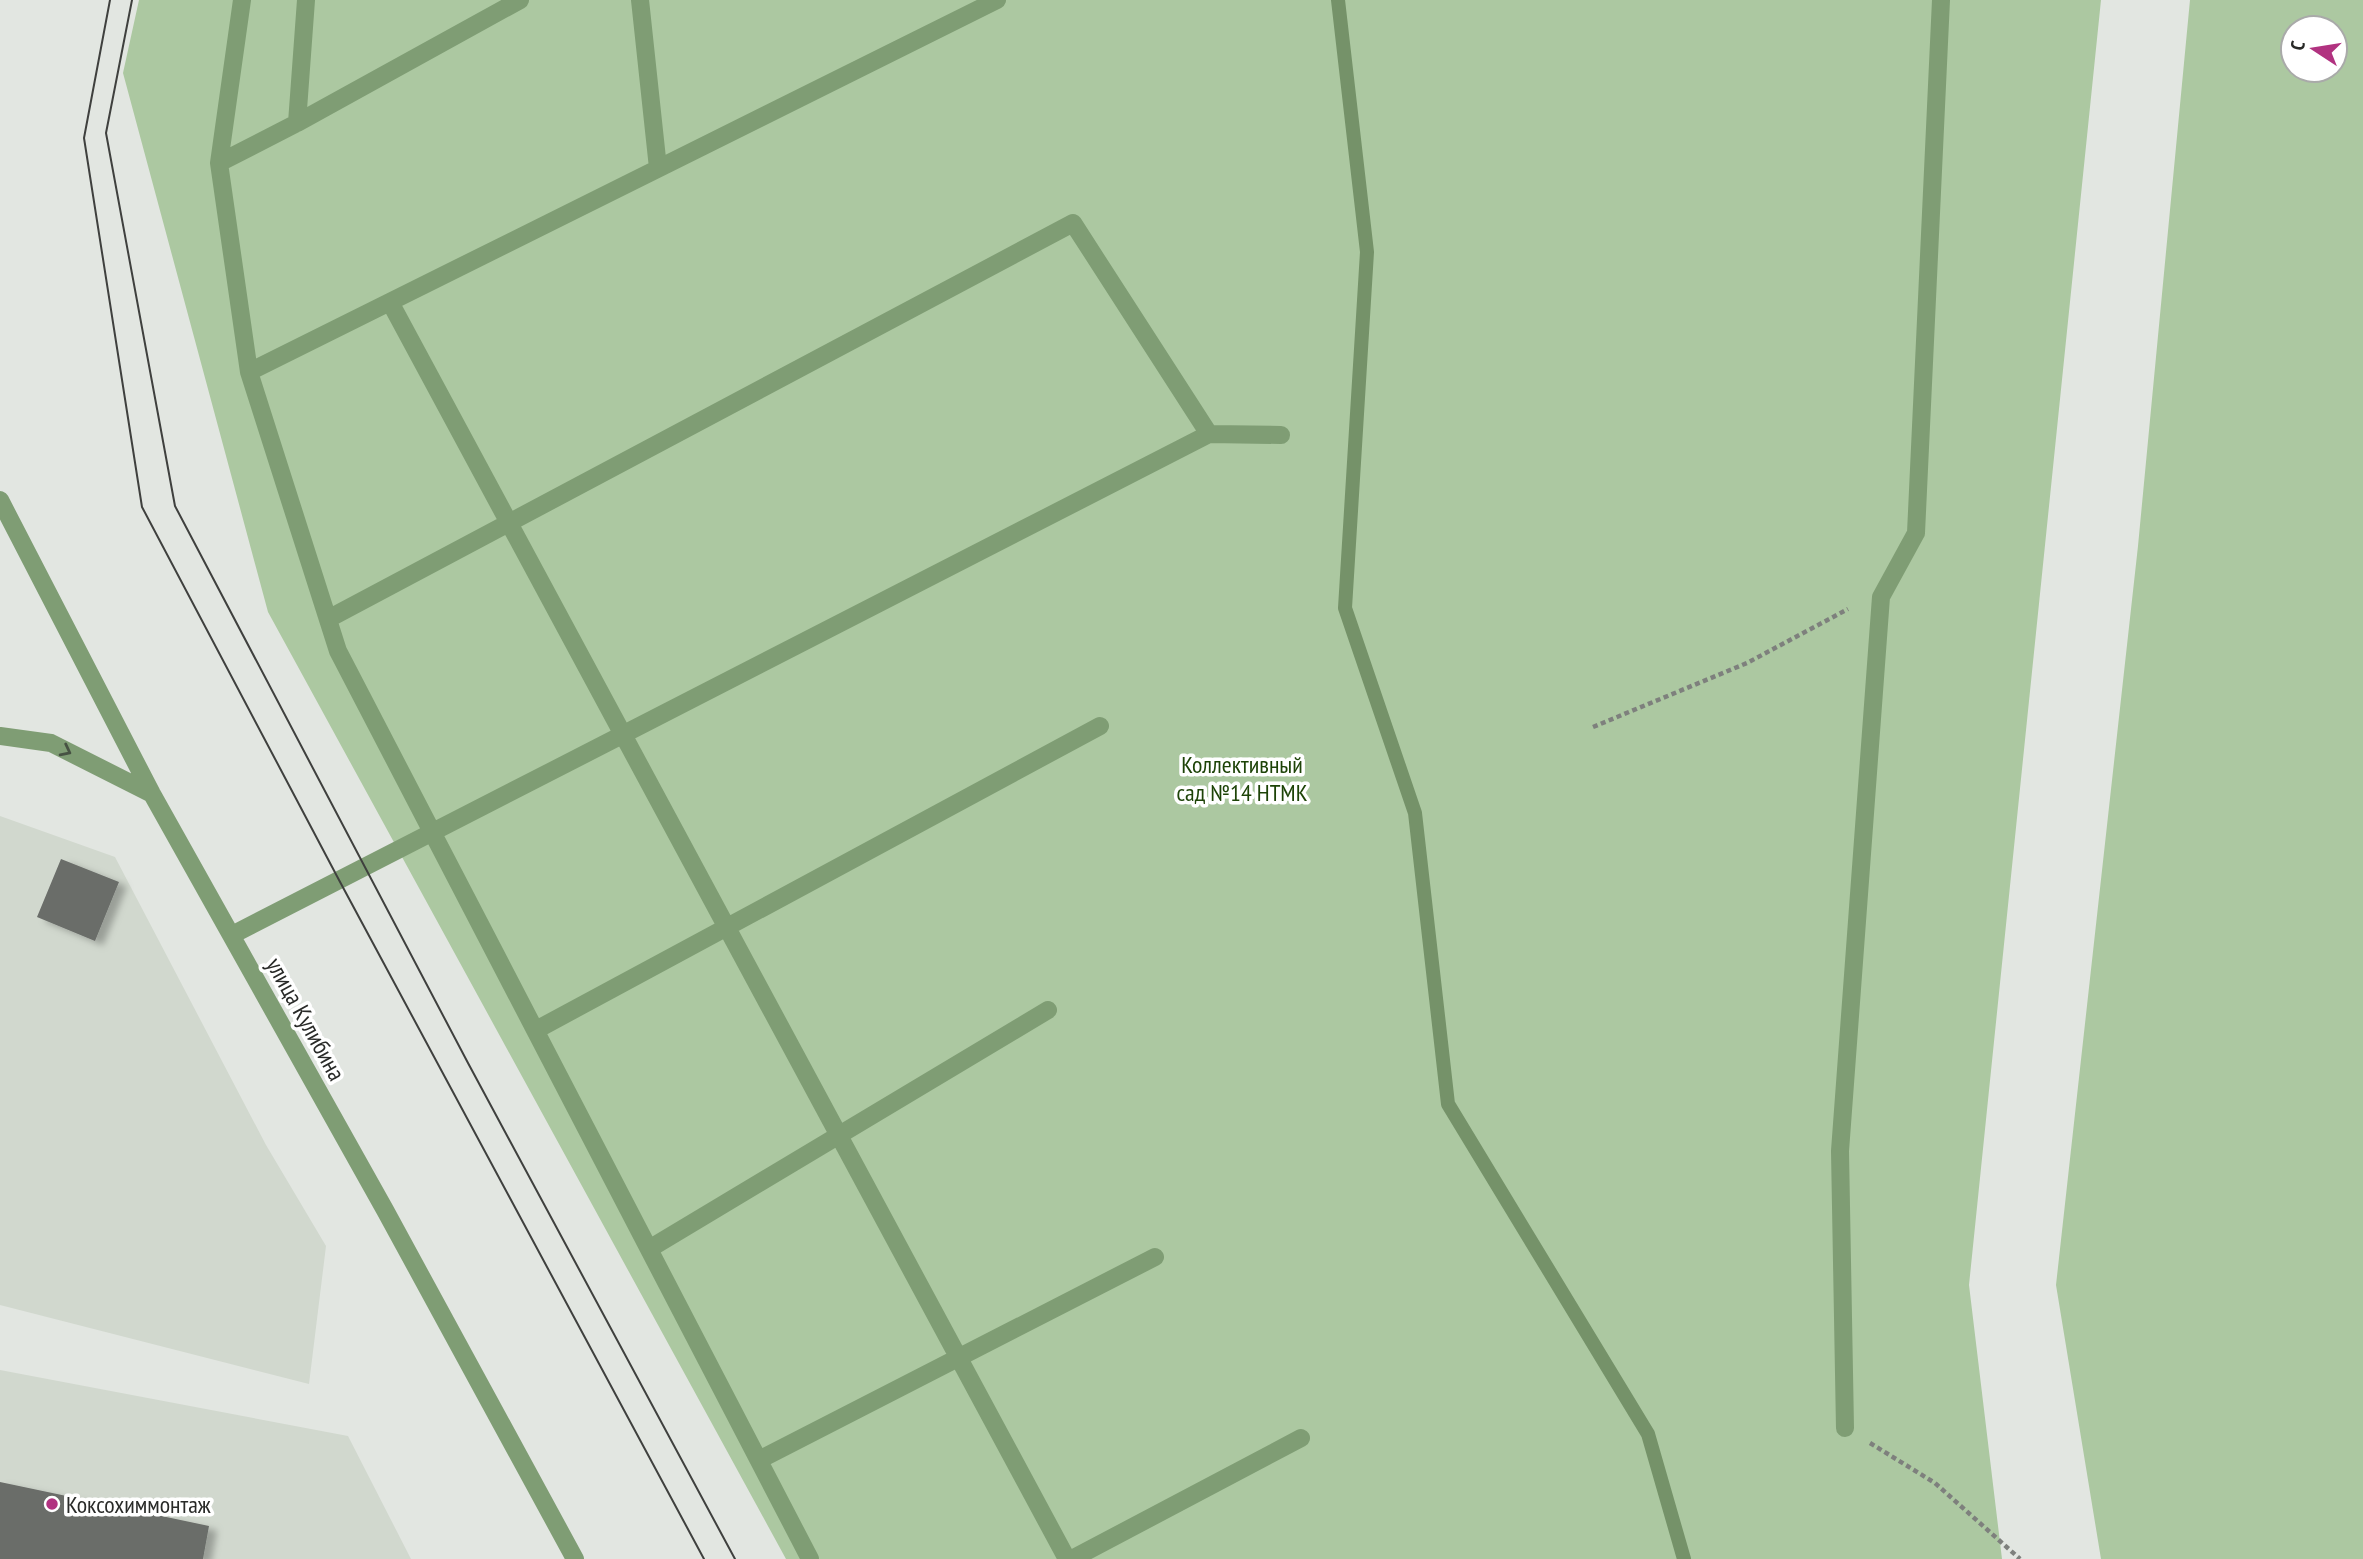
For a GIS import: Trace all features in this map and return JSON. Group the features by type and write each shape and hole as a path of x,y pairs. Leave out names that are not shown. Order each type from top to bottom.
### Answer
{"street":[{"path":"242,0 219,163 249,372 338,651 810,1559"},
{"path":"297,123 306,0"},
{"path":"219,163 520,0"},
{"path":"640,0 658,168"},
{"path":"249,372 997,0"},
{"path":"1845,1428 1840,1151 1881,597 1916,533 1941,0"},
{"path":"328,620 1073,223 1209,433"},
{"path":"390,302 1067,1559"},
{"path":"232,935 1209,433 1281,435"},
{"name":"улица Кулибина","path":"0,500 152,794 385,1210 575,1559"},
{"path":"536,1030 1100,726"},
{"path":"0,736 51,743 152,794"},
{"path":"649,1249 1048,1010"},
{"path":"759,1460 1155,1257"},
{"path":"1072,1559 1301,1438"}],"path":[{"path":"1593,727 1747,663 1883,591"},
{"path":"1845,1428 1935,1483 2020,1559"}],"shaded area":[{"path":"0,816 115,857 266,1145 326,1246 309,1384 0,1305"},
{"name":"Коксохиммонтаж","path":"0,1370 348,1436 411,1559 0,1559"}],"green space":[{"name":"Коллективный сад №14 НТМК","path":"139,0 2101,0 1969,1285 2002,1559 786,1559 268,612 123,73"},
{"path":"2190,0 2363,0 2363,1559 2101,1559 2056,1285 2138,546"}],"building":[{"path":"61,859 119,882 95,941 37,917"},
{"name":"Коксохиммонтаж","path":"0,1482 209,1526 203,1559 0,1559"}],"waterway":[{"path":"1338,0 1367,252 1345,608 1415,813 1448,1104 1648,1434 1684,1559"}],"tram line":[{"path":"110,0 84,138 142,507 704,1559"},
{"path":"132,0 106,133 175,506 468,1063 735,1559"}],"place":[{"name":"Коксохиммонтаж","path":"52,1504"}]}
